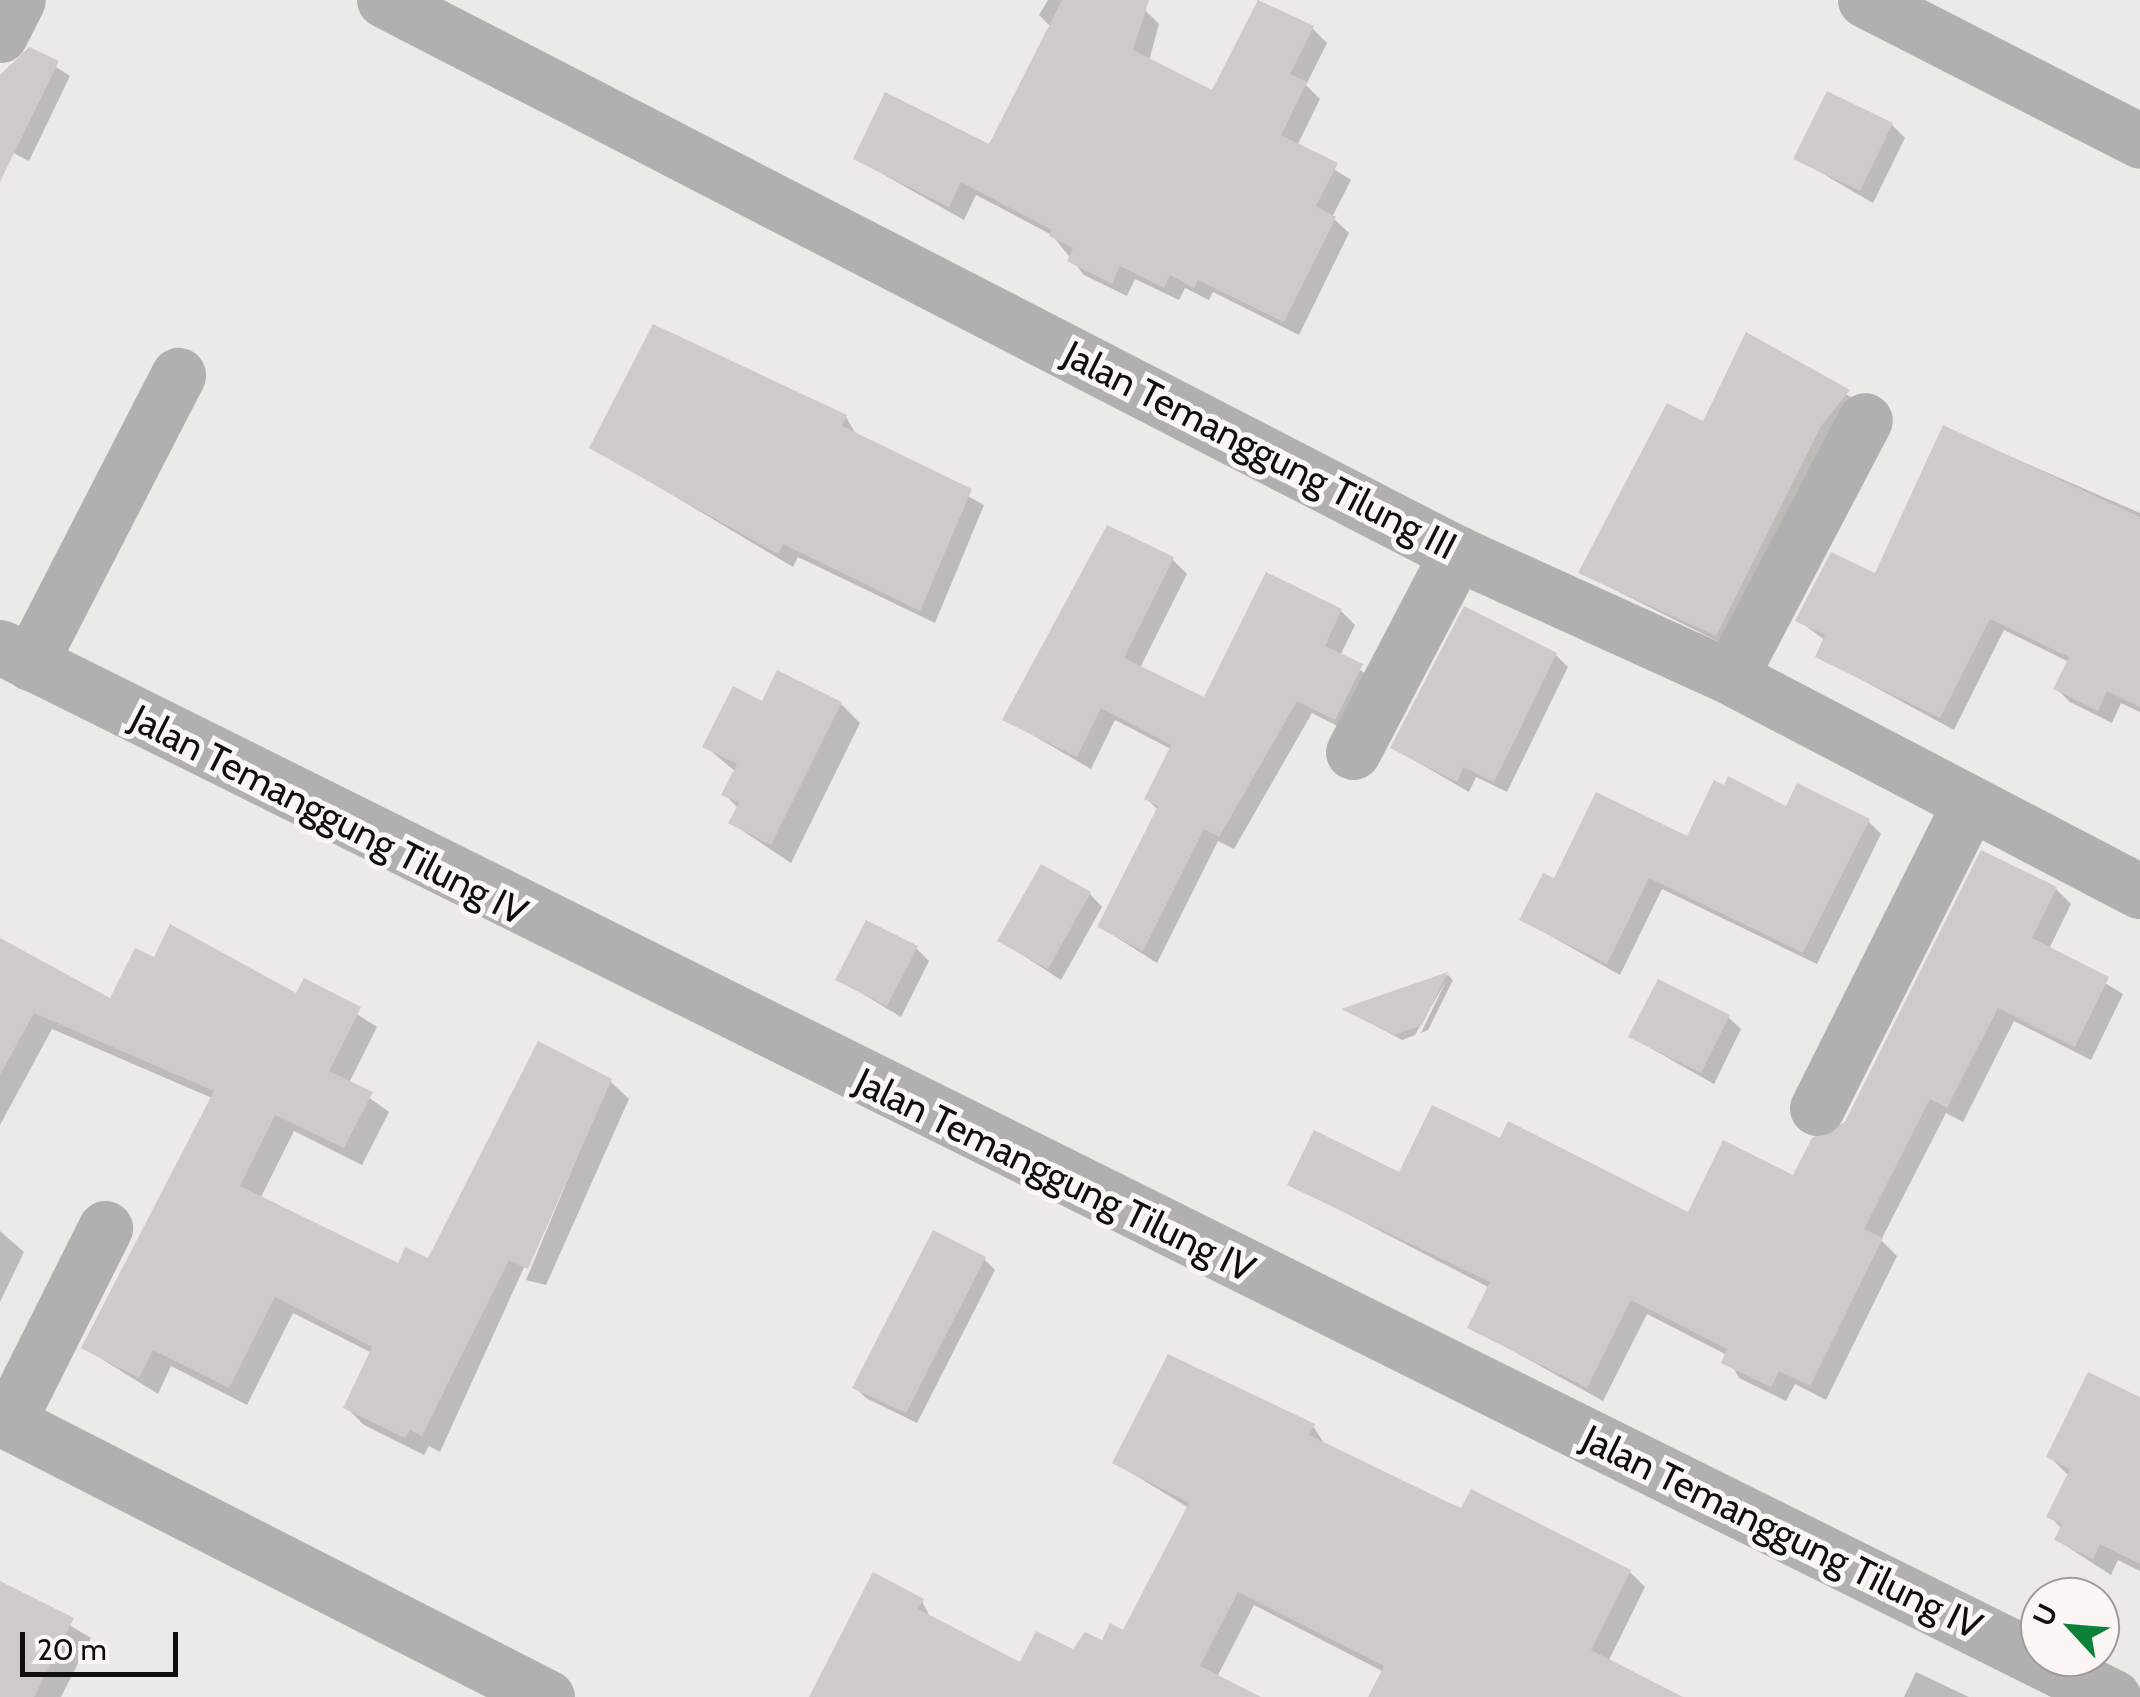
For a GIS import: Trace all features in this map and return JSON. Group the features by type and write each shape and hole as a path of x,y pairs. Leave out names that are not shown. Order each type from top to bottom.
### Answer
{"street":[{"path":"0,34 18,0"},
{"name":"Jalan Temanggung Tilung III","path":"384,0 1457,553 1730,676 1968,806 2140,892"},
{"path":"1866,0 2140,141"},
{"path":"15,655 178,375"},
{"path":"1730,676 1865,420"},
{"path":"1353,752 1457,553"},
{"name":"Jalan Temanggung Tilung IV","path":"15,655 2039,1680 2113,1697"},
{"path":"1817,1108 1968,806"},
{"path":"105,1228 4,1420 547,1697"}],"building":[{"path":"1062,0 1149,0 1133,50 1212,90 1258,0 1314,26 1290,74 1307,82 1281,135 1338,163 1316,206 1336,217 1284,322 1198,280 1194,288 1170,275 1164,288 1120,266 1112,284 1067,261 1073,248 1049,236 1052,230 961,182 949,207 853,159 885,92 989,144"},
{"path":"29,47 59,61 0,182 0,75"},
{"path":"1827,91 1893,123 1860,191 1793,159"},
{"path":"653,324 847,415 842,426 972,489 920,611 783,544 778,554 589,448"},
{"path":"1746,332 1850,390 1821,426 1716,636 1578,573 1667,403 1703,421"},
{"path":"1943,425 2140,517 2140,707 2107,691 2098,711 2053,689 2069,657 1990,619 1940,718 1815,657 1825,635 1795,621 1831,552 1875,573"},
{"path":"1107,525 1174,557 1124,658 1204,697 1266,572 1342,609 1325,646 1363,664 1335,720 1297,701 1219,837 1204,829 1143,951 1097,927 1158,806 1144,799 1171,745 1101,708 1077,757 1002,720"},
{"path":"1464,606 1557,653 1494,782 1464,767 1457,782 1390,748"},
{"path":"777,670 842,702 771,845 728,823 739,803 721,795 737,764 702,747 733,686 762,701"},
{"path":"1728,776 1786,806 1797,783 1870,819 1803,953 1649,878 1607,964 1519,920 1543,873 1554,878 1596,792 1687,836 1714,780 1724,785"},
{"path":"1981,850 2057,887 2032,938 2109,977 2075,1047 1998,1008 1947,1108 1930,1099 1864,1229 1883,1238 1810,1386 1779,1371 1771,1387 1721,1363 1727,1349 1631,1300 1587,1388 1467,1328 1490,1282 1287,1185 1314,1130 1399,1172 1432,1105 1500,1138 1508,1121 1688,1212 1723,1140 1793,1175 1812,1138 1845,1122"},
{"path":"1041,864 1091,892 1048,969 997,941"},
{"path":"866,920 918,946 887,1006 835,980"},
{"path":"170,924 296,993 304,978 361,1007 329,1071 373,1092 344,1148 275,1115 240,1186 398,1263 405,1247 428,1258 538,1041 612,1079 528,1269 509,1260 422,1436 410,1430 405,1438 343,1408 372,1347 275,1297 229,1388 153,1350 139,1378 81,1348 214,1091 34,1013 0,1075 0,938 110,998 135,948 154,957"},
{"path":"1448,972 1422,1025 1394,1035 1341,1009"},
{"path":"1658,979 1730,1015 1701,1073 1628,1037"},
{"path":"933,1230 986,1257 906,1413 852,1388"},
{"path":"1168,1354 1315,1424 1309,1435 1439,1498 1461,1508 1471,1489 1631,1570 1591,1650 1683,1697 1368,1697 1384,1666 1238,1592 1200,1666 1261,1697 809,1697 873,1572 924,1599 918,1609 1020,1662 1036,1631 1073,1649 1085,1632 1102,1640 1110,1623 1123,1630 1189,1503 1112,1463"},
{"path":"2088,1372 2140,1397 2140,1564 2100,1544 2093,1559 2054,1540 2062,1524 2046,1517 2070,1469 2046,1457"},
{"path":"0,1581 74,1618 34,1697 0,1697"}]}
